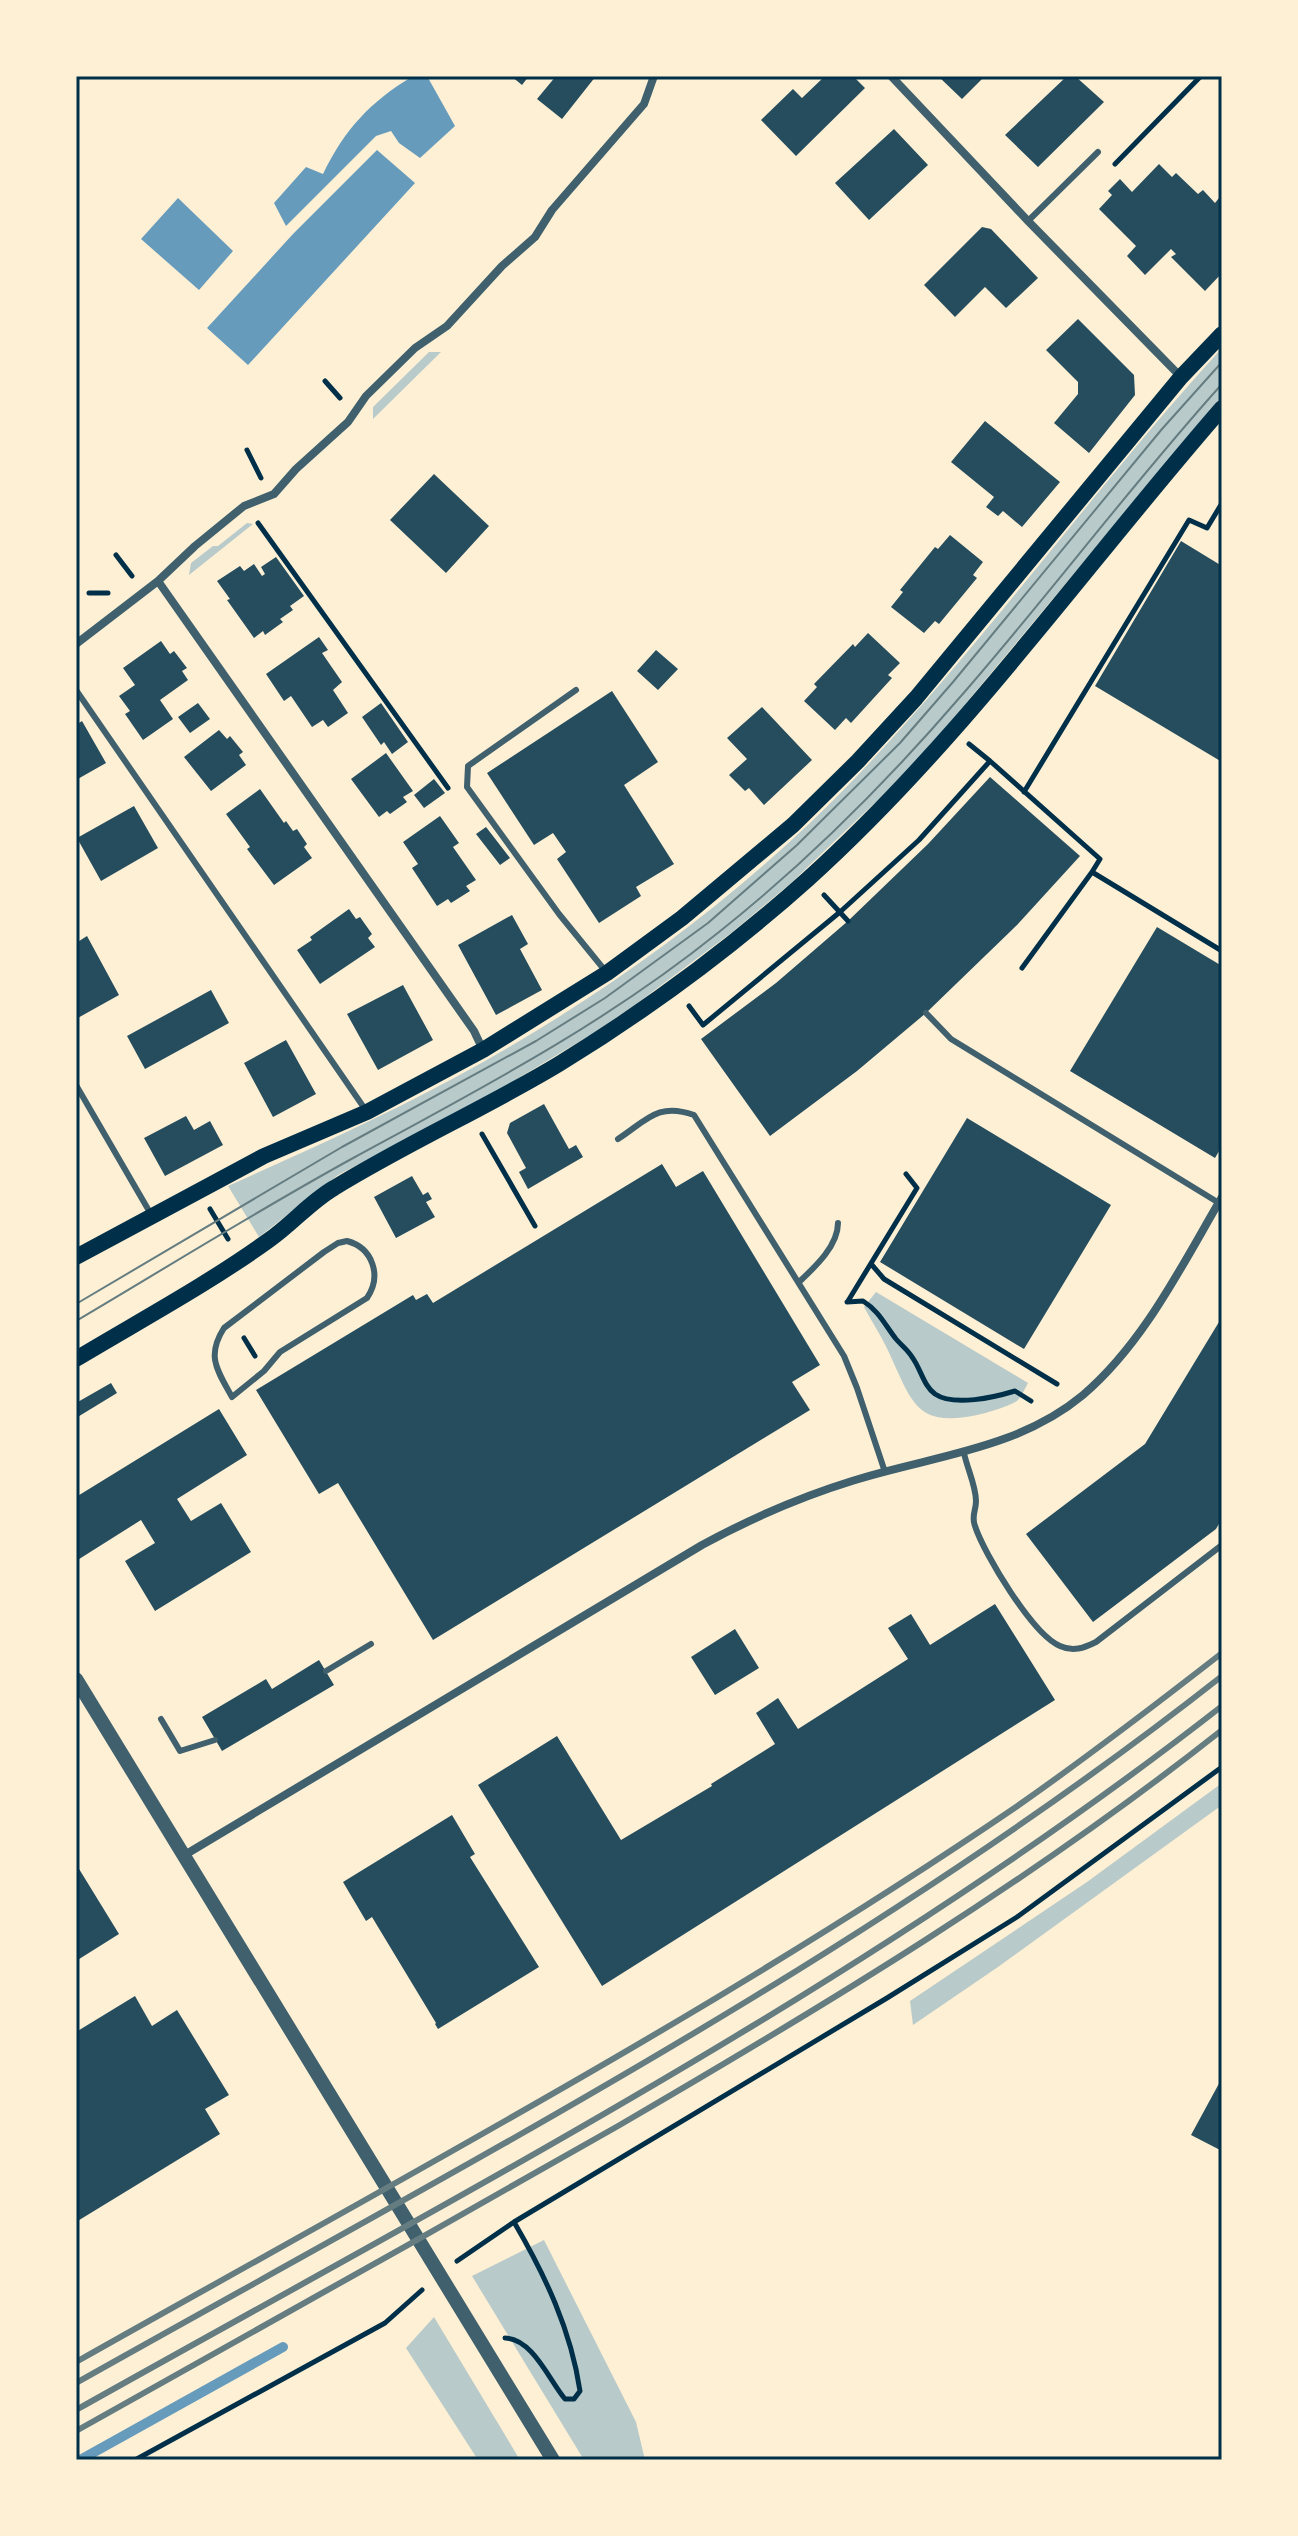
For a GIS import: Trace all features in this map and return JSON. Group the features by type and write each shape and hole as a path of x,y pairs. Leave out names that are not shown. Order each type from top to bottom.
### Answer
{"main road":[{"path":"76,1257 264,1156 367,1112 483,1050 607,973 682,918 793,825 858,761 916,698 1181,377 1222,334"},
{"path":"76,1359 240,1260 274,1237 330,1190 557,1065 735,941 807,880 892,796 966,716 1222,408"}],"street":[{"path":"76,644 158,581 244,506 274,494 296,469 348,422 366,396 415,348 447,326 502,266 535,237 552,210 644,104 654,76"},
{"path":"891,76 1181,377"},
{"path":"158,581 474,1031 483,1050"},
{"path":"183,1856 724,1533 774,1509 828,1489 964,1453 1031,1429 1059,1413 1103,1376 1146,1322 1220,1200"},
{"path":"76,1679 553,2460"}],"lane":[{"path":"1028,221 1098,152"},
{"path":"76,690 367,1112"},
{"path":"576,690 468,766 467,787 559,914 607,973"},
{"path":"926,1013 951,1039 1220,1200"},
{"path":"76,1085 152,1216"},
{"path":"618,1139 663,1109 694,1115 844,1356 885,1472"},
{"path":"799,1282 822,1258 837,1235 838,1223"},
{"path":"347,1241 362,1248 370,1258 375,1278 367,1298 350,1310 280,1352 264,1371 232,1397 214,1360 218,1338 224,1328 324,1252 347,1241"},
{"path":"964,1453 976,1503 972,1516 976,1531 1027,1615 1051,1641 1063,1648 1085,1648 1112,1632 1222,1545"},
{"path":"326,1671 371,1644"},
{"path":"161,1719 180,1751 215,1740"}],"path":[{"path":"1115,164 1201,76"},
{"path":"247,450 256,472 274,494"},
{"path":"1024,792 1189,520 1207,528 1222,503"},
{"path":"244,506 449,789 467,787"},
{"path":"969,744 1100,859 1022,968"},
{"path":"686,1002 703,1025 840,912 919,840 990,761"},
{"path":"1092,872 1222,951"},
{"path":"822,893 848,921"},
{"path":"480,1129 535,1226"},
{"path":"906,1174 917,1188 847,1302 863,1301 879,1314 914,1359 924,1381 935,1394 948,1399 970,1399 1015,1391 1031,1401"},
{"path":"199,1190 240,1260"},
{"path":"872,1265 884,1279 1057,1384"},
{"path":"445,2271 514,2222 1017,1917 1222,1767"},
{"path":"483,2345 503,2338 514,2338 528,2348 565,2399 574,2399 580,2391 558,2307 540,2266 514,2222"},
{"path":"135,2460 385,2323 423,2290"}],"shaded area":[{"path":"1222,348 1222,396 941,733 885,793 791,883 731,933 592,1034 495,1092 338,1175 259,1237 228,1186 422,1095 536,1031 634,967 772,858 905,725"},
{"path":"429,352 441,352 373,419 373,407"},
{"path":"247,523 253,524 189,575 191,563"},
{"path":"876,1292 1028,1383 1019,1398 1010,1405 992,1411 957,1418 930,1415 920,1408 905,1388 864,1307"},
{"path":"1222,1783 1222,1805 913,2025 910,2001 1087,1882"},
{"path":"544,2240 636,2422 645,2460 584,2460 472,2276"},
{"path":"434,2317 520,2460 478,2460 406,2348"}],"water":[{"path":"413,76 427,76 455,126 420,158 399,143 391,131 376,136 286,226 274,203 306,167 323,174 340,143 360,118"},
{"path":"377,150 415,183 248,365 207,328 293,234"},
{"path":"178,198 233,251 199,290 141,239"}],"building":[{"path":"511,76 529,76 522,85"},
{"path":"556,76 596,76 562,119 537,99"},
{"path":"825,76 853,76 865,88 796,156 761,120 793,89 802,98"},
{"path":"938,76 985,76 962,99"},
{"path":"1067,76 1075,76 1104,102 1038,167 1005,135"},
{"path":"894,129 928,165 869,220 835,183"},
{"path":"1159,164 1172,177 1176,173 1198,194 1203,190 1215,203 1219,198 1222,201 1222,273 1205,291 1171,257 1176,254 1171,249 1145,275 1127,256 1136,246 1099,209 1112,195 1108,191 1120,179 1132,192"},
{"path":"982,227 991,229 1038,278 1006,308 985,287 955,317 924,285"},
{"path":"1078,319 1134,375 1135,395 1089,453 1054,423 1078,394 1078,382 1046,350"},
{"path":"985,421 1060,482 1022,527 1003,511 998,516 986,507 994,497 951,462"},
{"path":"434,474 489,526 446,573 390,520"},
{"path":"950,535 983,562 973,575 977,578 939,624 935,621 924,633 891,607 903,592 900,590 935,547 938,549"},
{"path":"1181,541 1222,566 1222,762 1095,686"},
{"path":"276,557 304,596 290,606 293,610 280,619 283,622 265,635 263,631 254,638 217,581 240,566 244,571 254,564 262,576 265,574 261,567"},
{"path":"868,633 900,663 888,675 892,678 851,723 846,718 835,730 804,701 817,687 814,684"},
{"path":"319,637 328,650 322,653 342,682 333,690 348,713 328,727 323,720 312,727 291,696 284,701 266,674"},
{"path":"161,641 170,654 174,651 187,668 182,671 188,680 160,700 173,719 143,740 125,714 130,711 119,696 135,685 123,668"},
{"path":"656,650 678,669 658,690 637,671"},
{"path":"612,691 658,762 624,785 674,864 636,887 641,896 599,923 557,859 566,852 553,833 534,845 487,773"},
{"path":"198,703 210,719 190,733 178,717"},
{"path":"381,703 408,742 392,754 384,742 381,745 362,717"},
{"path":"762,707 812,760 764,805 749,788 745,791 729,775 747,759 727,738"},
{"path":"82,721 106,763 76,780 76,725"},
{"path":"219,730 227,739 230,736 243,752 239,755 246,765 211,791 184,757"},
{"path":"386,753 413,791 403,797 407,802 390,814 387,811 379,817 351,779"},
{"path":"990,777 1080,856 1017,925 926,1013 857,1071 770,1136 701,1039 776,983 848,921 928,844"},
{"path":"434,779 445,793 424,808 414,795"},
{"path":"260,789 284,823 286,821 293,831 297,829 312,858 274,885 226,814"},
{"path":"134,806 158,848 101,881 77,838"},
{"path":"440,816 459,843 453,847 476,880 466,886 470,891 451,903 448,899 437,906 412,868 418,864 403,842"},
{"path":"486,827 510,858 500,865 476,834"},
{"path":"349,909 356,919 360,917 372,934 368,938 375,947 320,984 297,950"},
{"path":"512,915 528,944 520,949 542,990 496,1015 458,945"},
{"path":"1157,927 1222,966 1222,1146 1215,1158 1070,1071"},
{"path":"87,936 119,995 76,1019 76,943"},
{"path":"403,985 433,1040 378,1070 347,1014"},
{"path":"211,990 229,1023 145,1069 127,1036"},
{"path":"286,1040 316,1094 273,1117 244,1063"},
{"path":"544,1104 569,1149 576,1145 583,1157 528,1189 519,1172 526,1168 507,1133 510,1123"},
{"path":"186,1116 194,1130 210,1121 223,1145 165,1176 144,1138"},
{"path":"967,1118 1111,1205 1024,1349 880,1262"},
{"path":"662,1164 676,1187 703,1171 820,1365 792,1382 810,1410 433,1640 338,1483 319,1494 256,1390 413,1295 416,1300 427,1294 433,1303"},
{"path":"412,1176 423,1195 428,1192 432,1199 426,1202 435,1217 396,1238 374,1197"},
{"path":"1222,1317 1222,1525 1220,1522 1216,1529 1093,1622 1026,1534 1145,1444"},
{"path":"111,1383 117,1393 76,1418 76,1403"},
{"path":"219,1409 247,1455 177,1499 191,1521 221,1503 251,1552 155,1611 125,1561 155,1543 141,1520 76,1561 76,1497"},
{"path":"995,1604 1055,1700 602,1986 478,1785 557,1736 621,1840 775,1744 756,1713 778,1698 798,1729 908,1659 888,1628 911,1614 930,1645"},
{"path":"735,1629 759,1668 715,1695 691,1657"},
{"path":"319,1660 334,1685 222,1751 202,1717 266,1679 272,1689"},
{"path":"452,1815 475,1854 470,1857 539,1967 438,2029 372,1917 366,1921 343,1882"},
{"path":"76,1864 119,1934 76,1961"},
{"path":"135,1996 152,2026 177,2010 229,2095 205,2109 220,2134 76,2222 76,2032"},
{"path":"1222,2078 1222,2151 1191,2135"}],"waterway":[{"path":"80,2460 283,2347"}],"tram line":[{"path":"76,1304 342,1147 536,1041 605,998 708,923 797,845 900,743 1162,429 1222,362"},
{"path":"76,1321 284,1197 542,1053 632,996 719,932 815,849 905,759 1222,384"}],"railway":[{"path":"76,2362 552,2094 787,1955 1016,1807 1222,1653"},
{"path":"76,2383 517,2136 807,1964 949,1873 1087,1777 1222,1676"},
{"path":"76,2410 517,2164 807,1993 1087,1807 1222,1706"},
{"path":"76,2431 618,2126 851,1987 1077,1838 1222,1730"}]}
